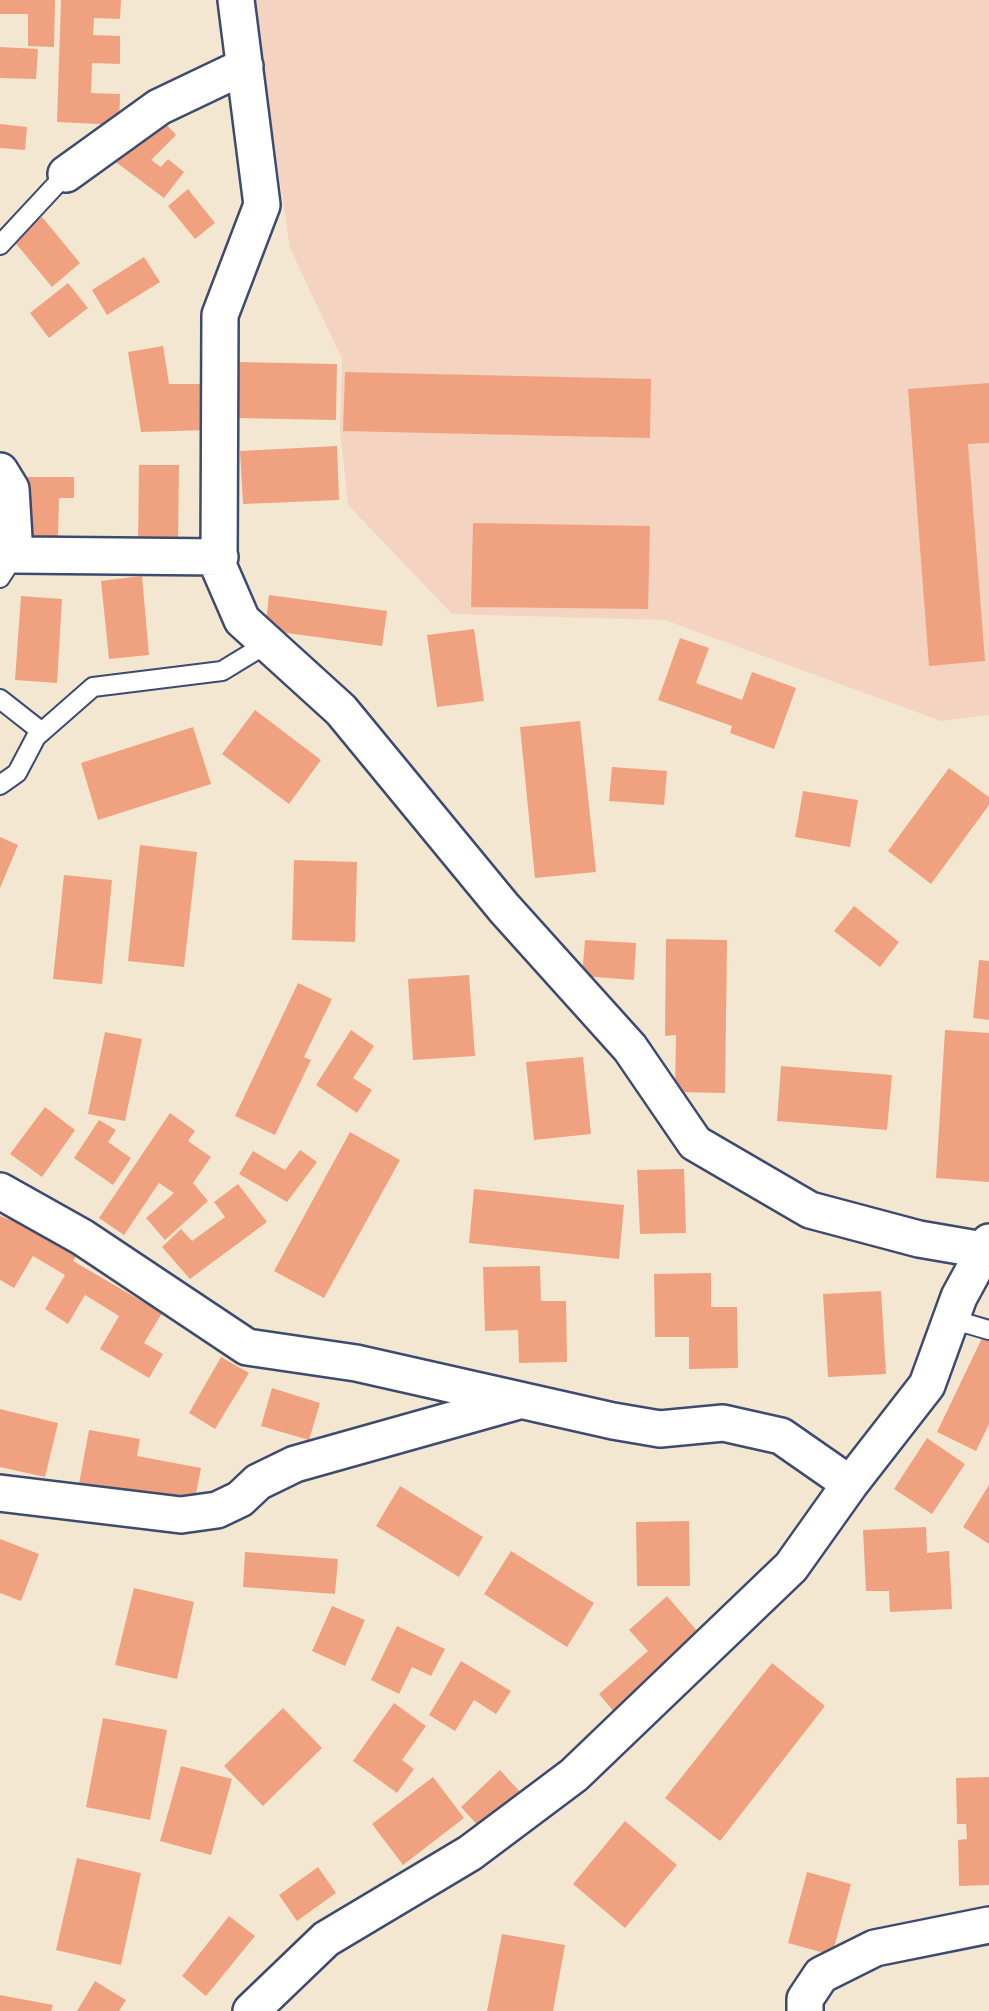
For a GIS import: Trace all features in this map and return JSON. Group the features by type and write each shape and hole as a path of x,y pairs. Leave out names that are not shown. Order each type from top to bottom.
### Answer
{"street":[{"path":"236,0 262,204 220,315 220,568 242,620 341,710 504,908 630,1048 695,1143 810,1210 919,1239 986,1246 951,1319 927,1385 791,1567 574,1776 470,1853 326,1939 251,2011"},
{"path":"66,174 159,107 245,66"},
{"path":"0,471 11,488 8,566 220,557"},
{"path":"0,1191 82,1238 248,1347 356,1363 660,1429 724,1423 781,1436 850,1484"},
{"path":"0,1492 181,1515 217,1510 240,1499 258,1482 295,1464 525,1400"},
{"path":"804,2011 805,1999 822,1975 875,1948 989,1925"}],"lane":[{"path":"0,245 66,174"},
{"path":"0,786 16,773 36,737 94,687 222,671 268,643"},
{"path":"0,699 42,732"},
{"path":"951,1319 989,1330"}],"shaded area":[{"path":"253,0 989,0 989,715 941,721 665,620 452,614 348,505 340,429 342,359 290,248"}],"building":[{"path":"0,0 55,0 54,47 28,46 28,14 0,14"},
{"path":"61,0 121,0 120,19 94,18 93,35 120,36 120,64 92,63 91,93 120,94 119,125 57,122"},
{"path":"0,47 38,49 36,79 0,78"},
{"path":"157,114 176,135 151,160 161,167 168,159 184,172 164,198 109,157"},
{"path":"0,124 27,127 25,150 0,148"},
{"path":"188,189 215,223 195,239 168,206"},
{"path":"42,217 80,263 52,287 13,240"},
{"path":"144,257 160,282 107,315 92,290"},
{"path":"68,283 88,308 49,338 30,313"},
{"path":"163,346 169,384 207,384 208,430 141,432 128,352"},
{"path":"236,362 337,364 336,420 235,418"},
{"path":"345,372 651,379 650,438 343,431"},
{"path":"989,383 989,443 968,444 985,661 929,666 908,389"},
{"path":"337,446 339,500 243,504 240,451"},
{"path":"139,465 179,465 178,548 138,547"},
{"path":"21,477 74,477 74,498 59,498 58,537 21,537"},
{"path":"473,523 650,526 648,609 471,607"},
{"path":"142,576 149,655 109,659 101,581"},
{"path":"269,595 387,611 382,646 265,630"},
{"path":"21,596 62,599 57,683 15,680"},
{"path":"474,629 484,701 437,707 427,635"},
{"path":"680,638 709,648 696,683 742,700 752,672 796,688 774,749 730,733 732,726 658,700"},
{"path":"255,710 321,760 289,804 222,754"},
{"path":"580,721 596,872 535,878 520,727"},
{"path":"193,727 211,784 98,820 81,763"},
{"path":"612,767 667,771 664,805 609,801"},
{"path":"949,768 989,797 989,805 931,884 888,851"},
{"path":"803,791 858,800 850,847 795,837"},
{"path":"0,837 18,845 0,888"},
{"path":"140,845 197,852 184,967 128,961"},
{"path":"294,860 357,862 355,942 292,940"},
{"path":"64,875 112,880 102,984 53,979"},
{"path":"854,906 899,942 880,967 834,931"},
{"path":"666,939 727,940 725,1093 675,1092 676,1035 665,1036"},
{"path":"585,940 636,943 634,980 582,976"},
{"path":"979,960 989,961 989,1020 973,1018"},
{"path":"469,975 475,1056 413,1060 408,979"},
{"path":"298,983 332,999 304,1057 311,1060 275,1135 235,1116"},
{"path":"351,1030 374,1046 353,1078 372,1090 357,1113 316,1085"},
{"path":"945,1030 989,1033 989,1182 936,1178"},
{"path":"105,1032 142,1039 125,1121 88,1114"},
{"path":"583,1057 591,1134 534,1140 526,1062"},
{"path":"781,1066 892,1075 887,1130 777,1121"},
{"path":"45,1107 75,1130 42,1177 10,1154"},
{"path":"170,1113 195,1131 188,1141 211,1157 193,1183 208,1201 165,1240 146,1218 174,1193 159,1183 124,1235 99,1218"},
{"path":"99,1120 116,1130 108,1142 131,1158 113,1185 74,1158"},
{"path":"350,1132 400,1160 324,1298 274,1271"},
{"path":"300,1150 317,1162 287,1202 239,1174 253,1151 285,1170"},
{"path":"684,1169 686,1233 640,1234 637,1170"},
{"path":"238,1184 267,1222 190,1279 162,1247 181,1229 192,1241 225,1217 214,1202"},
{"path":"474,1189 624,1205 619,1259 469,1243"},
{"path":"0,1216 16,1222 19,1216 79,1251 73,1261 162,1313 144,1343 163,1354 149,1378 100,1349 119,1316 85,1295 68,1324 45,1309 65,1275 33,1256 14,1288 0,1280"},
{"path":"540,1266 541,1301 566,1301 567,1362 519,1363 518,1330 485,1331 483,1267"},
{"path":"711,1273 711,1307 737,1307 738,1368 689,1369 689,1337 655,1337 654,1274"},
{"path":"881,1291 886,1374 828,1377 823,1294"},
{"path":"983,1336 989,1339 989,1424 976,1451 937,1432"},
{"path":"221,1357 249,1373 215,1429 189,1413"},
{"path":"272,1388 320,1403 309,1440 261,1426"},
{"path":"0,1409 58,1423 45,1477 0,1467"},
{"path":"89,1430 140,1439 137,1456 201,1468 193,1508 79,1484"},
{"path":"927,1438 965,1464 932,1514 894,1489"},
{"path":"989,1485 989,1544 963,1527"},
{"path":"400,1486 483,1537 459,1577 376,1526"},
{"path":"689,1521 690,1586 637,1586 636,1522"},
{"path":"926,1527 927,1553 949,1551 952,1609 890,1612 889,1591 866,1591 863,1530"},
{"path":"0,1539 39,1554 21,1601 0,1593"},
{"path":"511,1551 594,1603 567,1647 484,1594"},
{"path":"245,1552 338,1559 335,1594 243,1587"},
{"path":"134,1588 194,1602 177,1679 115,1665"},
{"path":"667,1596 705,1640 619,1718 599,1694 648,1651 629,1630"},
{"path":"332,1606 365,1620 345,1666 312,1651"},
{"path":"397,1626 445,1649 431,1676 412,1667 399,1694 371,1680"},
{"path":"461,1661 511,1691 496,1714 474,1700 455,1731 429,1715"},
{"path":"772,1663 825,1706 720,1841 665,1798"},
{"path":"394,1703 426,1726 402,1760 414,1769 397,1793 353,1761"},
{"path":"283,1708 322,1748 263,1806 224,1766"},
{"path":"103,1718 167,1730 150,1820 86,1807"},
{"path":"181,1766 232,1779 211,1855 160,1841"},
{"path":"500,1770 521,1793 482,1830 461,1807"},
{"path":"433,1777 464,1818 403,1865 372,1824"},
{"path":"989,1777 989,1885 959,1886 958,1840 967,1839 966,1824 957,1824 956,1778"},
{"path":"625,1821 677,1865 625,1928 573,1884"},
{"path":"77,1858 141,1873 121,1965 56,1950"},
{"path":"318,1867 336,1893 297,1921 279,1895"},
{"path":"807,1872 851,1884 832,1955 788,1943"},
{"path":"229,1916 255,1936 206,1996 182,1976"},
{"path":"502,1934 565,1945 553,2011 487,2011"},
{"path":"95,1981 126,2000 119,2011 77,2011"},
{"path":"0,1995 53,2005 51,2011 0,2011"}]}
